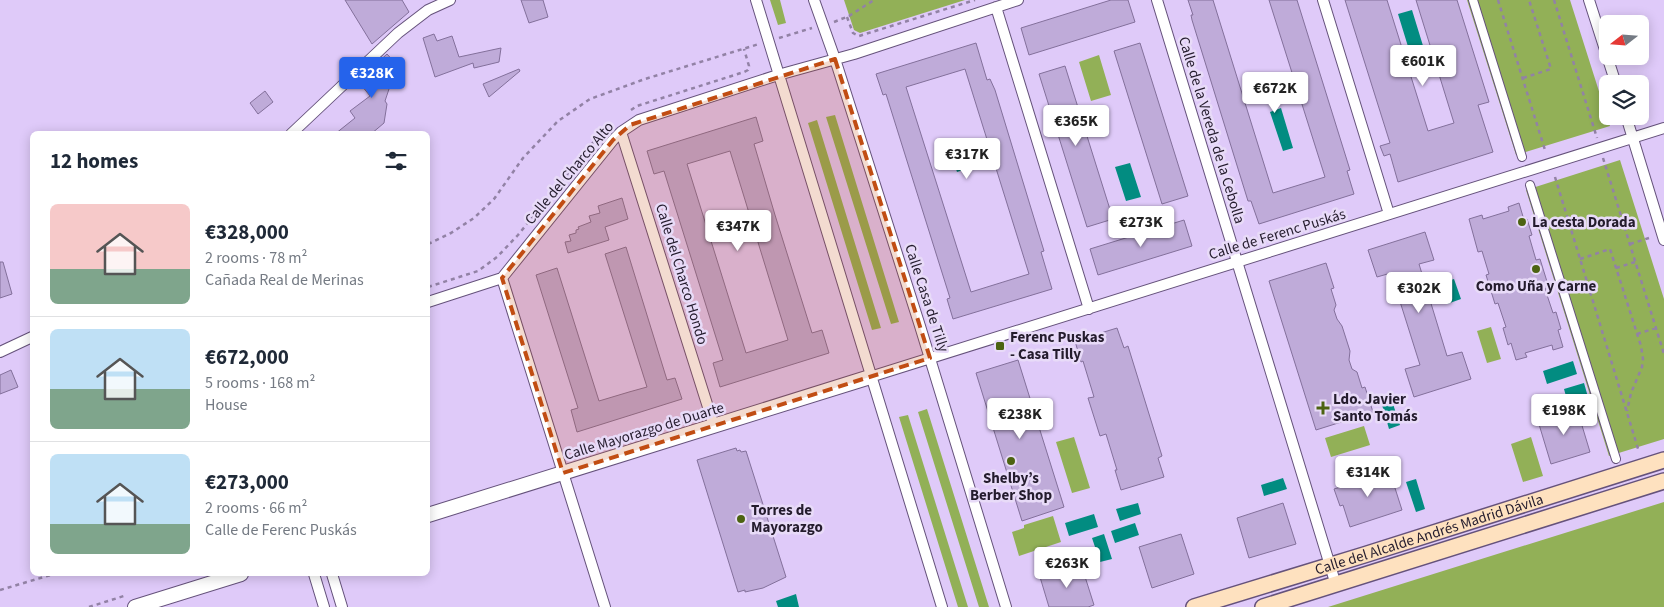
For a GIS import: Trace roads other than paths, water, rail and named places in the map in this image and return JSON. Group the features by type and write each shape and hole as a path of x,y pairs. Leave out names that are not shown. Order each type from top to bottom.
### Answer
{"main road":[{"name":"Calle del Alcalde Andrés Madrid Dávila","path":"1194,607 1664,460"},
{"name":"Calle del Alcalde Andrés Madrid Dávila","path":"1263,607 1664,481"}],"street":[{"path":"294,131 398,33 428,10 450,0"},
{"path":"756,0 942,607"},
{"name":"Calle Casa de Tilly","path":"814,0 835,58 930,358 1006,607"},
{"name":"Calle del Charco Alto","path":"502,278 621,132 648,116 778,75 854,54 1018,0"},
{"name":"Calle de la Vereda de la Cebolla","path":"1157,0 1336,585"},
{"path":"1323,0 1389,214"},
{"path":"1473,0 1522,157"},
{"path":"1590,0 1613,75"},
{"path":"996,7 1089,309"},
{"path":"1628,125 1664,240"},
{"name":"Calle de Ferenc Puskás","path":"870,377 1664,128"},
{"name":"Calle del Charco Hondo","path":"621,132 714,426"},
{"path":"1530,185 1616,459"},
{"path":"430,301 502,278 605,607"},
{"path":"0,352 30,338"},
{"name":"Calle Mayorazgo de Duarte","path":"430,514 870,377"},
{"path":"135,607 161,603 235,576"},
{"path":"315,576 324,607"},
{"path":"333,576 342,607"}],"place":[{"name":"La cesta Dorada","path":"1522,222"},
{"name":"Como Uña y Carne","path":"1536,269"},
{"name":"Ferenc Puskas - Casa Tilly","path":"1000,346"},
{"name":"Ldo. Javier Santo Tomás","path":"1323,408"},
{"name":"Shelby’s Berber Shop","path":"1011,461"},
{"name":"Torres de Mayorazgo","path":"741,519"}]}
